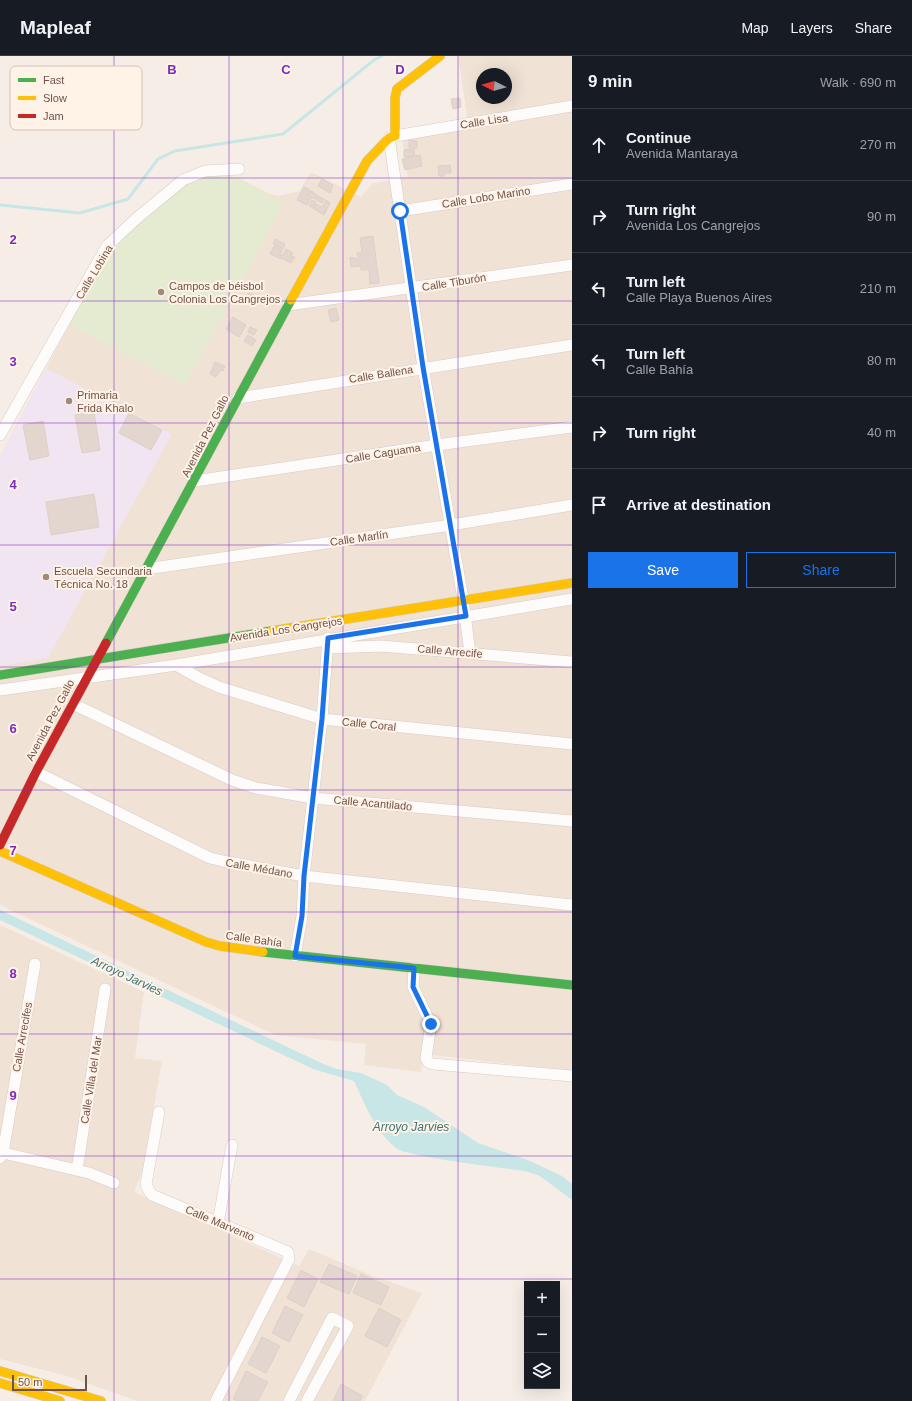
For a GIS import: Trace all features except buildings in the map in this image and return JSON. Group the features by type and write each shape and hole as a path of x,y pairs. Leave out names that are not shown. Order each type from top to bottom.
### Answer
{"street":[{"path":"440,56 397,89 392,137 400,211 411,289 466,616 470,653"},
{"name":"Calle Lisa","path":"392,137 572,106"},
{"name":"Avenida Pez Gallo","path":"0,845 36,772 367,161 392,137"},
{"name":"Calle Lobina","path":"0,435 107,246 137,218 183,180 204,171 239,170"},
{"name":"Calle Lobo Marino","path":"400,211 572,184"},
{"name":"Calle Tiburón","path":"288,305 411,289 572,265"},
{"name":"Calle Ballena","path":"238,398 423,367 572,345"},
{"name":"Calle Caguama","path":"195,481 437,445 572,427"},
{"name":"Calle Marlín","path":"146,569 451,525 572,505"},
{"name":"Avenida Los Cangrejos","path":"0,675 463,599 572,583"},
{"name":"Avenida Los Cangrejos","path":"0,690 88,676 328,643 466,616 572,599"},
{"path":"295,956 302,916 304,876 322,719 328,643"},
{"name":"Calle Arrecife","path":"328,643 572,662"},
{"name":"Calle Coral","path":"176,665 219,687 322,719 572,744"},
{"name":"Calle Acantilado","path":"73,704 243,785 313,798 572,821"},
{"name":"Calle Médano","path":"36,772 210,858 304,876 572,905"},
{"name":"Calle Bahía","path":"0,851 206,942 220,946 295,956 572,985"},
{"name":"Calle Arrecifes","path":"1,1154 35,964"},
{"path":"414,968 413,987 431,1024 426,1058 428,1062 433,1064 489,1070 572,1076"},
{"name":"Calle Villa del Mar","path":"78,1170 105,989"},
{"name":"Calle Marvento","path":"158,1112 146,1184 152,1195 288,1252 289,1259 216,1401"},
{"path":"218,1223 232,1145"},
{"path":"1,1154 78,1170 114,1183"},
{"path":"290,1401 332,1318 348,1326 307,1401"},
{"path":"0,1371 101,1401"},
{"path":"303,1374 318,1381"},
{"path":"0,1383 60,1401"}],"shaded area":[{"path":"458,56 572,56 572,1079 562,1070 423,1054 421,1072 364,1065 366,1044 275,1035 0,905 0,456 69,325 106,260 184,186 201,175 212,174 239,178 270,194 278,196 299,191 311,172 361,197 373,183 408,177 402,139 469,129"},
{"path":"46,368 172,434 48,658 0,666 0,456"},
{"path":"0,925 144,992 135,1058 162,1061 142,1173 134,1192 299,1266 309,1249 373,1276 422,1293 365,1401 137,1401 67,1376 0,1359"}],"green space":[{"name":"Campos de béisbol Colonia Los Cangrejos","path":"212,174 239,178 284,203 185,385 69,325 106,260 128,232 184,186"}],"water":[{"name":"Arroyo Jarvies","path":"0,910 321,1063 337,1069 361,1073 387,1085 397,1095 424,1107 478,1143 528,1160 562,1176 572,1184 572,1200 540,1176 525,1171 418,1155 396,1148 388,1141 376,1125 354,1081 313,1069 0,920"}],"waterway":[{"path":"0,205 80,213 128,199 158,159 175,151 283,134 374,60 382,56"}],"traffic: fast":[{"path":"106,643 291,300"},
{"path":"0,675 271,631"},
{"path":"263,952 572,985"}],"traffic: slow":[{"path":"291,300 367,161 389,138 395,136 395,98 397,89 440,56"},
{"path":"271,631 572,583"},
{"path":"0,851 206,942 220,946 263,952"},
{"path":"0,1371 101,1401"},
{"path":"0,1383 60,1401"}],"traffic: jam":[{"path":"0,845 36,772 106,643"}],"place":[{"name":"Campos de béisbol Colonia Los Cangrejos","path":"161,292"},
{"name":"Primaria Frida Khalo","path":"69,401"},
{"name":"Escuela Secundaria Técnica No. 18","path":"46,577"}],"route":[{"path":"400,211 423,367 466,616 328,638 322,719 304,876 302,916 295,956 414,968 412,980 413,987 430,1019 431,1024"}]}
